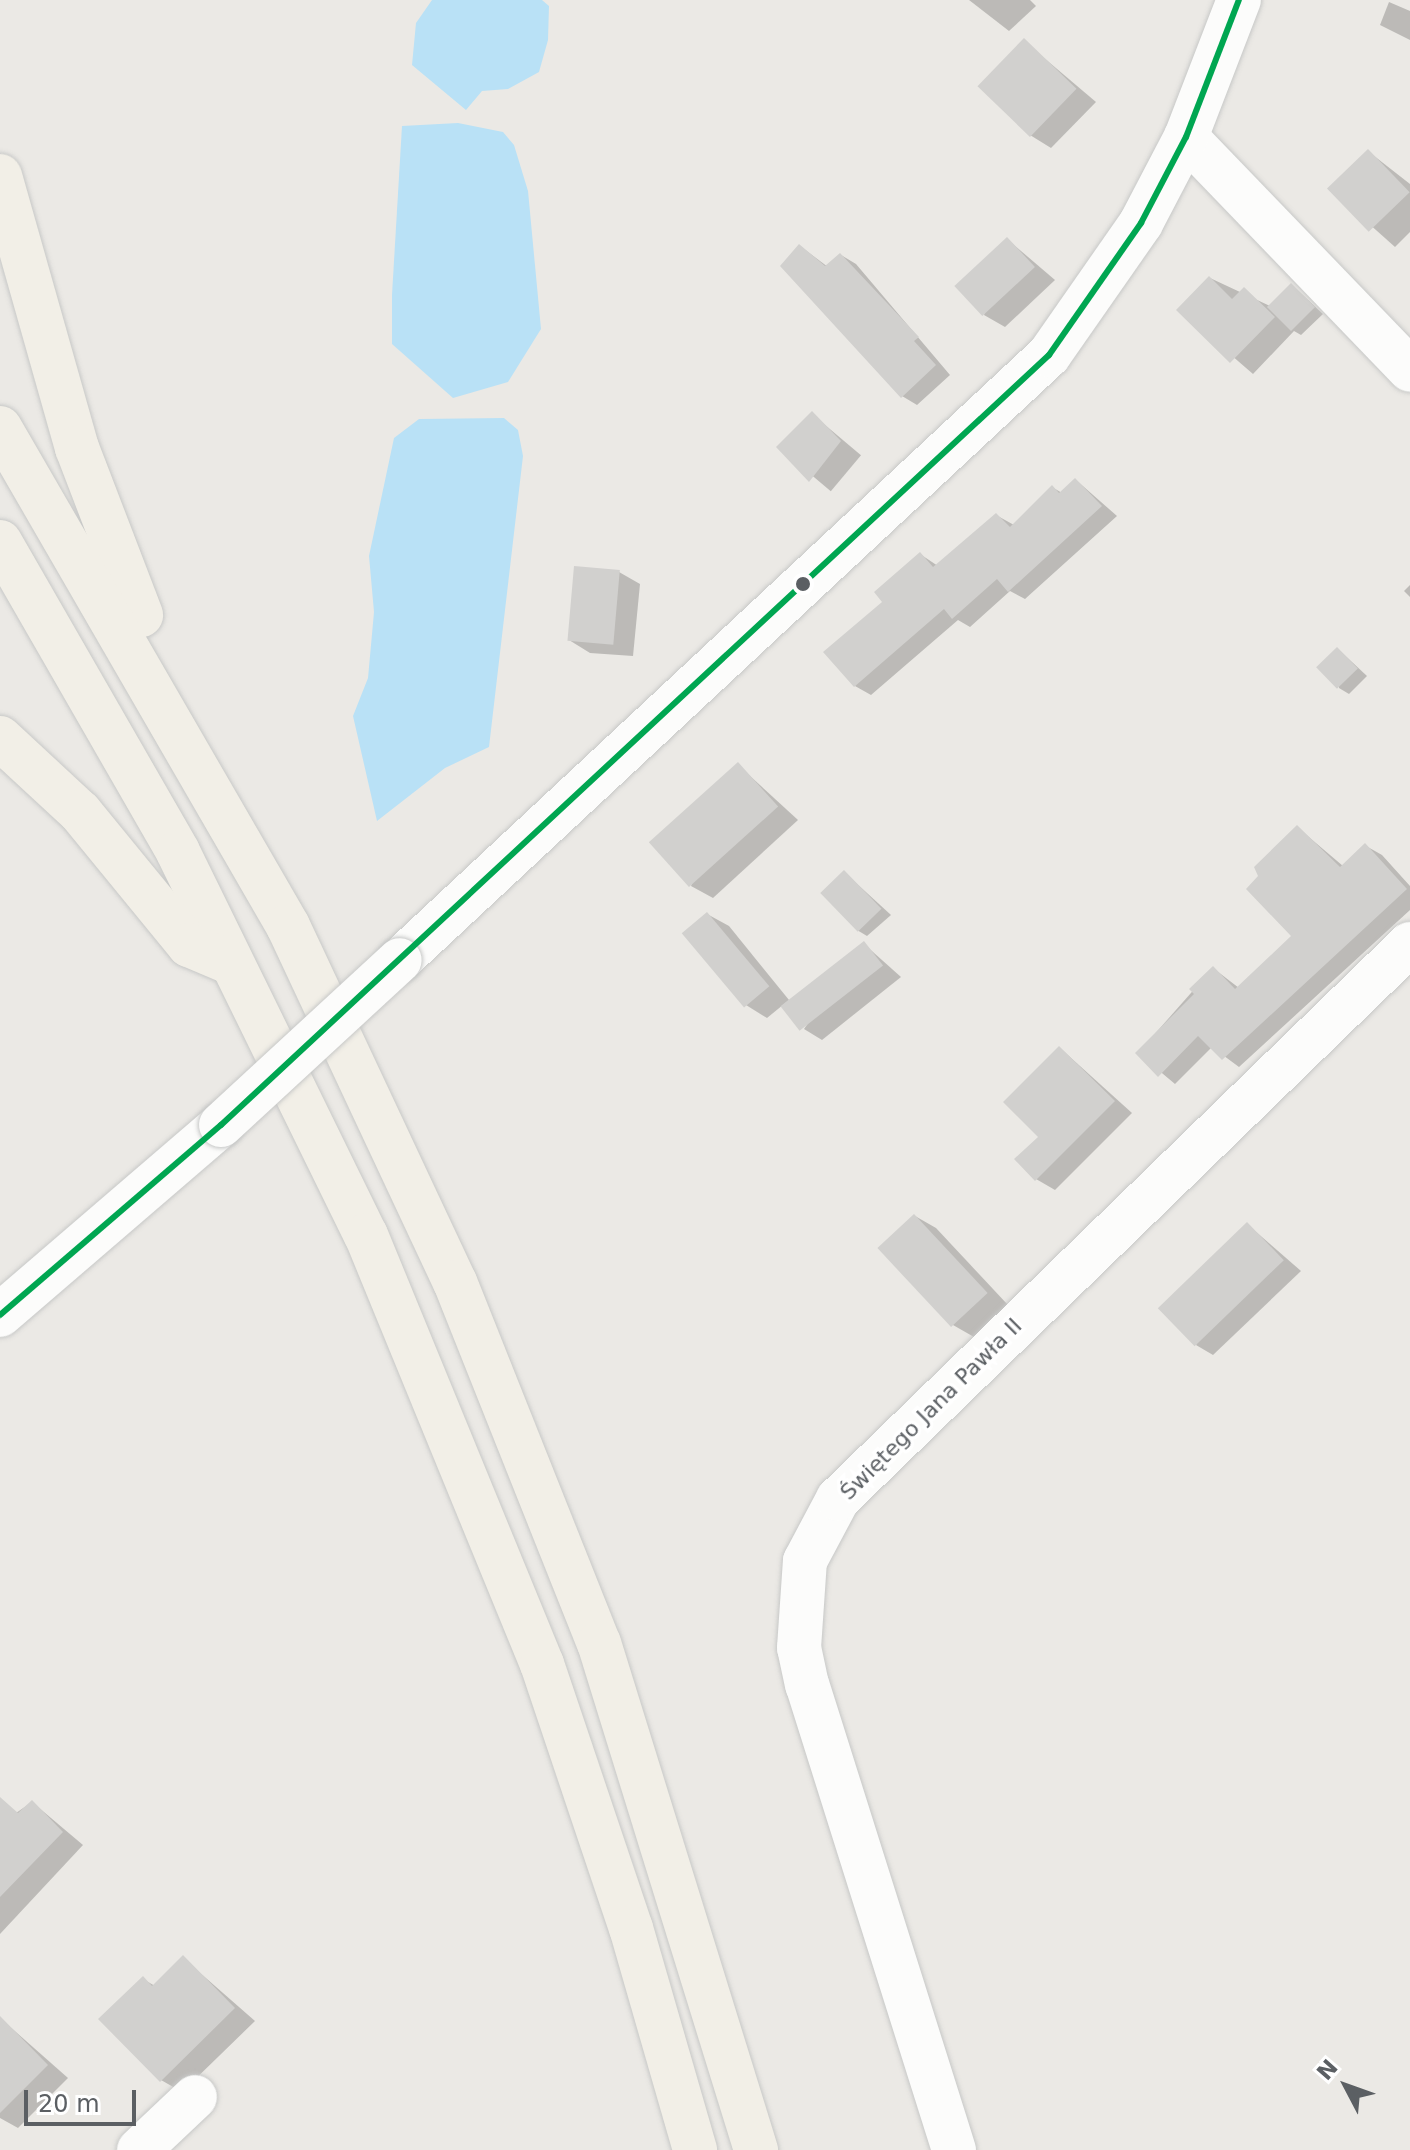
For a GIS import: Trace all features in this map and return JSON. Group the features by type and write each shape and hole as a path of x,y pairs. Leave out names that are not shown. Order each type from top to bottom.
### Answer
{"main road":[{"path":"0,176 77,448 142,618 146,670"},
{"path":"0,428 146,670 355,1057 497,1379 637,1755 756,2150"},
{"path":"0,542 178,852 229,962 366,1235 490,1530 631,1928 695,2150"},
{"path":"0,738 80,812 189,945 229,962"}],"street":[{"path":"0,1315 221,1125 1049,355 1134,234 1186,137 1239,0"},
{"path":"1186,137 1410,370"},
{"name":"Świętego Jana Pawła II","path":"954,2150 807,1685 799,1648 805,1561 838,1499 1410,944"},
{"path":"139,2150 195,2097"}],"water":[{"path":"432,0 542,0 549,6 548,40 539,72 508,89 482,91 466,110 412,65 416,23"},
{"path":"458,123 503,132 514,145 528,191 541,329 508,382 453,398 392,344 392,295 402,126"},
{"path":"504,418 518,430 523,456 489,747 445,768 377,821 353,716 368,678 374,612 369,556 394,438 419,419"}],"building":[{"path":"1024,38 1077,89 1030,137 977,86"},
{"path":"1368,149 1410,192 1369,232 1327,189"},
{"path":"1007,237 1035,267 982,316 954,286"},
{"path":"799,244 825,266 840,253 919,337 914,341 936,365 901,398 780,266"},
{"path":"1209,276 1232,299 1244,287 1275,317 1230,363 1176,310"},
{"path":"1291,283 1315,307 1291,331 1267,307"},
{"path":"812,411 841,441 809,482 776,447"},
{"path":"1075,478 1102,506 1008,592 997,579 952,619 944,609 854,687 823,652 882,602 874,592 920,552 933,567 996,513 1010,527 1052,485 1059,493"},
{"path":"574,566 620,570 613,645 567,641"},
{"path":"1337,647 1358,669 1337,689 1316,667"},
{"path":"738,762 778,807 689,887 649,842"},
{"path":"1297,825 1340,867 1365,843 1407,889 1222,1060 1198,1036 1158,1077 1135,1053 1194,994 1189,989 1213,966 1235,989 1291,936 1246,889 1258,876 1254,867"},
{"path":"844,870 882,909 858,932 820,893"},
{"path":"707,912 769,986 744,1008 682,933"},
{"path":"864,941 883,965 800,1031 780,1006"},
{"path":"1059,1046 1115,1101 1035,1181 1014,1159 1038,1137 1003,1102"},
{"path":"914,1214 988,1293 951,1327 877,1248"},
{"path":"1247,1222 1284,1260 1195,1346 1158,1308"},
{"path":"0,1797 18,1813 32,1800 63,1832 0,1897"},
{"path":"183,1955 235,2008 160,2082 98,2019 143,1976 152,1986"},
{"path":"0,2016 48,2065 0,2113"}],"transit line":[{"path":"0,1315 221,1125 1049,355 1141,223 1186,137 1239,0"}]}
